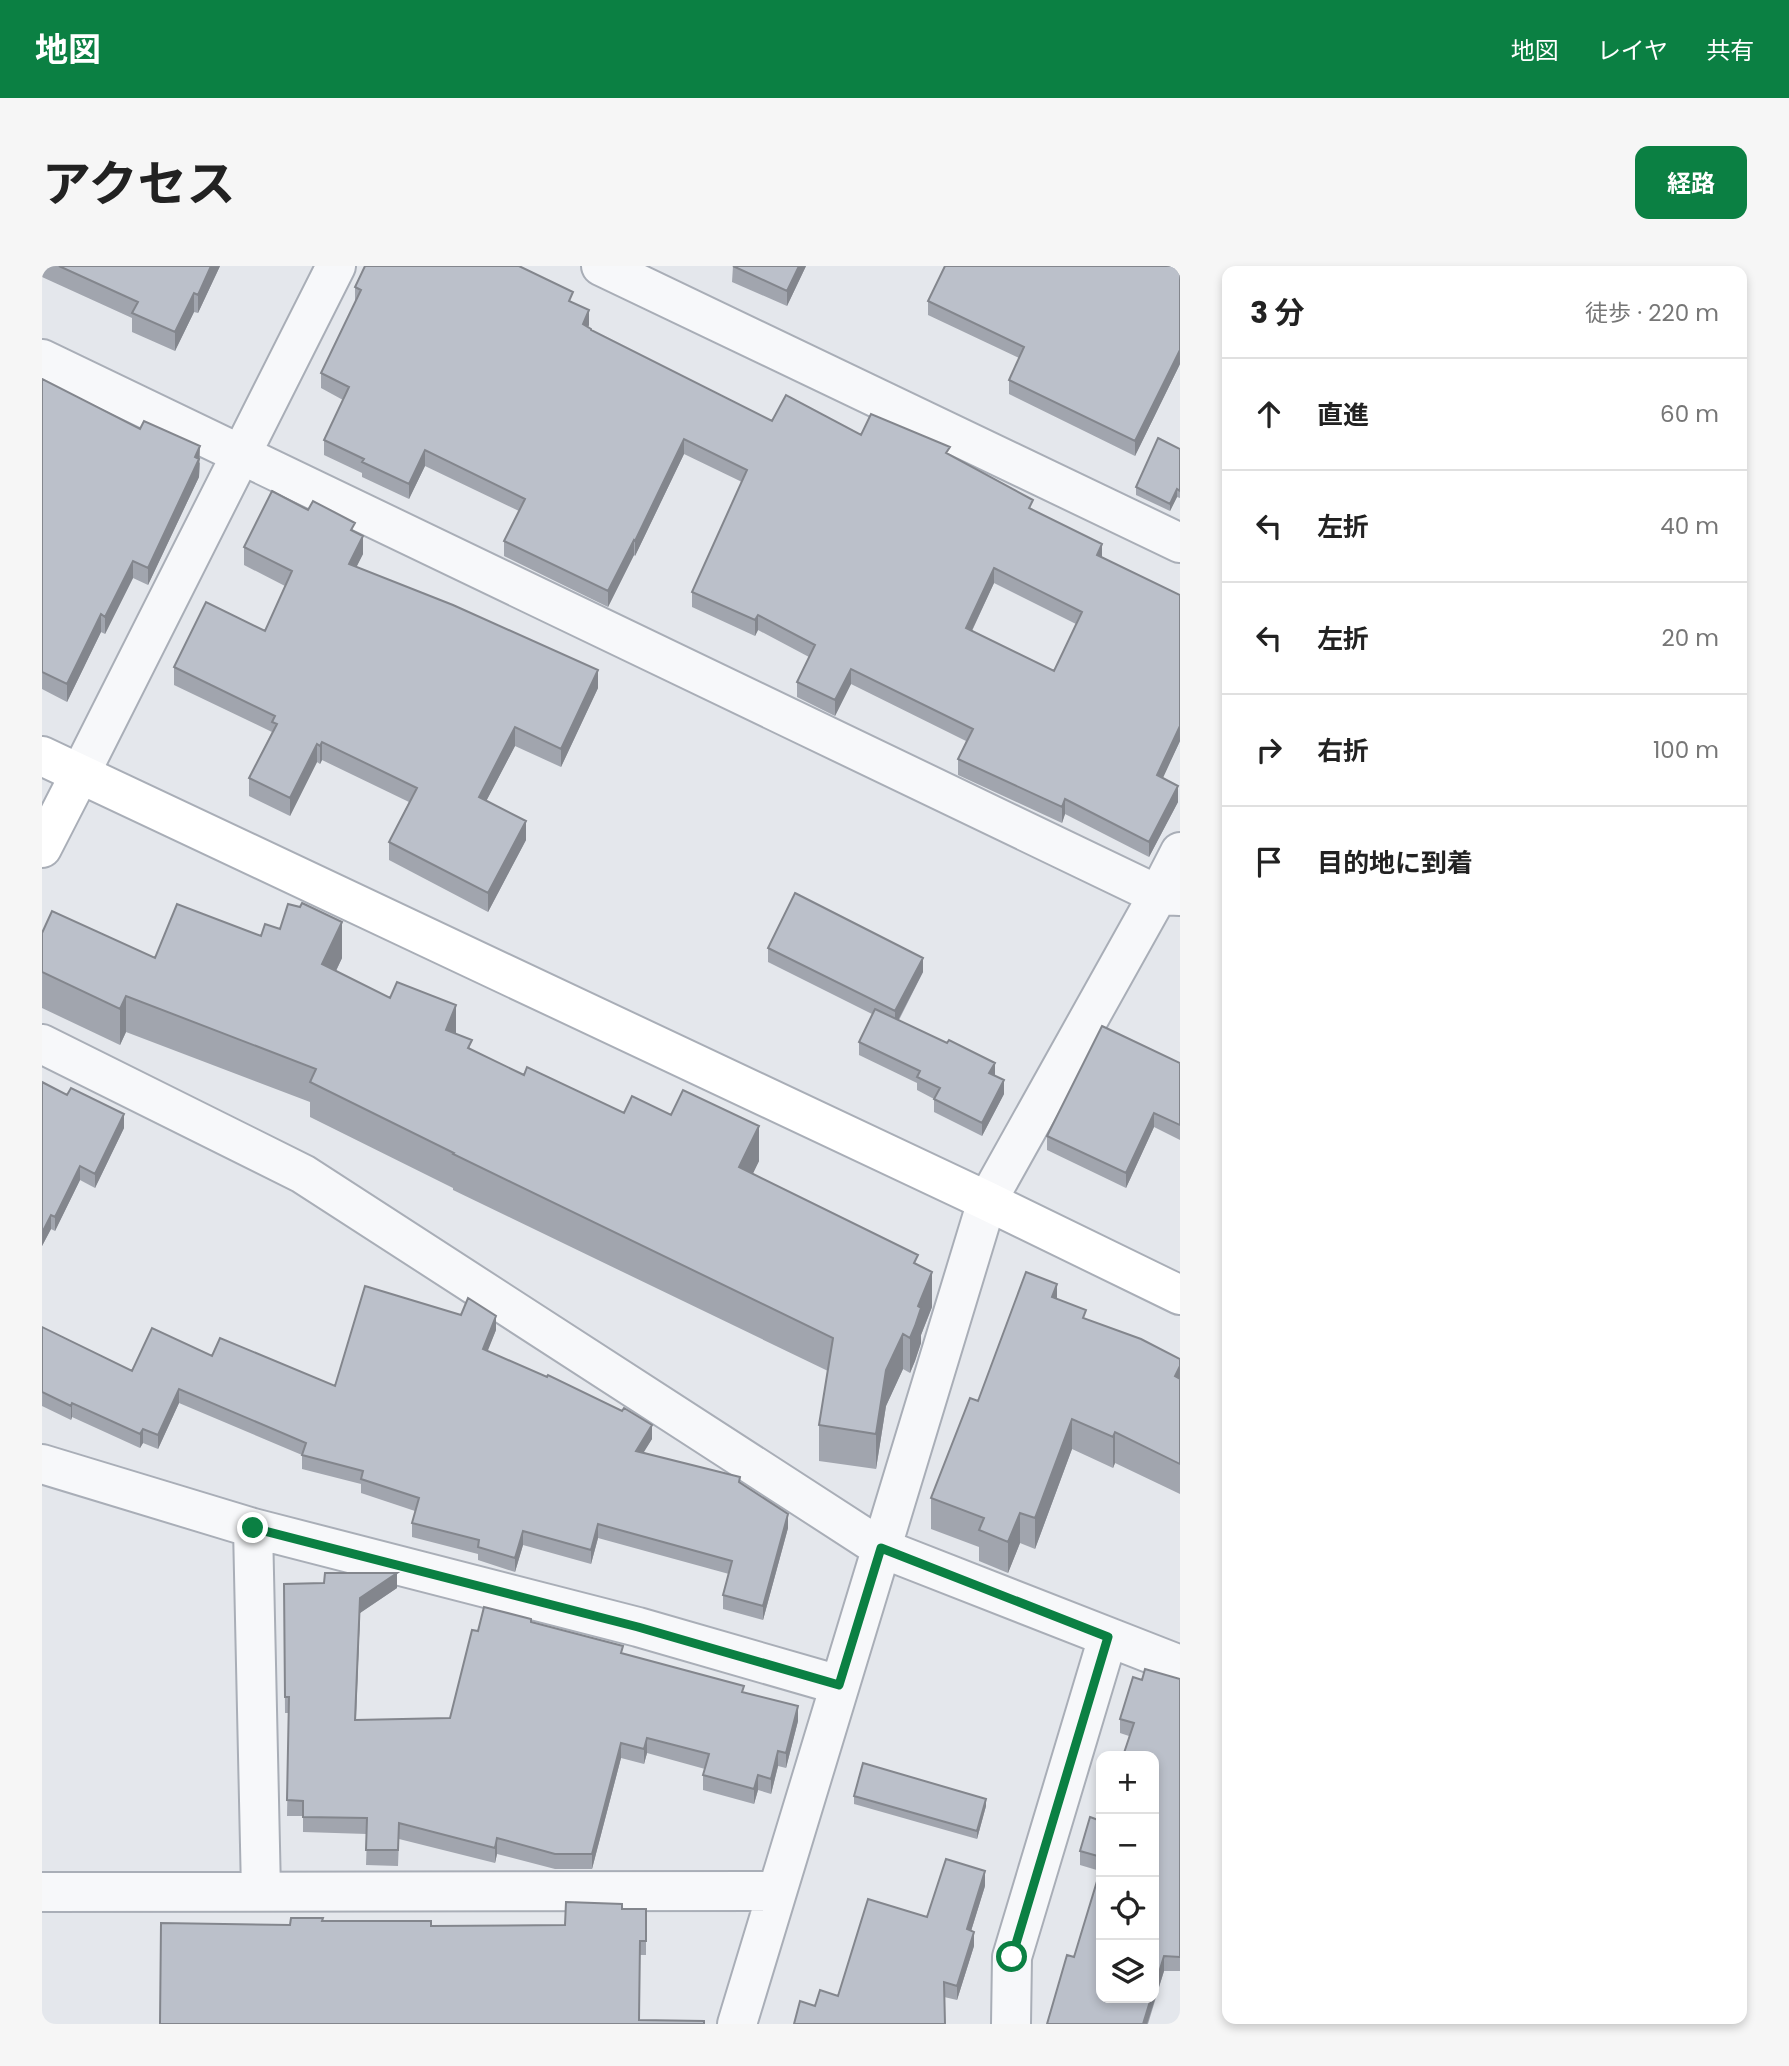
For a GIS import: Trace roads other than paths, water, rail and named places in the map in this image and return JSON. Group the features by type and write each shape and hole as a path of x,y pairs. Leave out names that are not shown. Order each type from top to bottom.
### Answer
{"street":[{"path":"42,848 336,266"},
{"path":"601,266 1180,543"},
{"path":"42,359 1169,895"},
{"path":"42,756 1180,1295"},
{"path":"737,2024 987,1202 1169,895 1180,852"},
{"path":"42,1044 303,1174 881,1548 1180,1665"},
{"path":"42,1464 253,1528 638,1627 839,1685"},
{"path":"253,1528 261,1891"},
{"path":"1011,2024 1012,1957 1108,1637"},
{"path":"42,1892 776,1891"}]}
